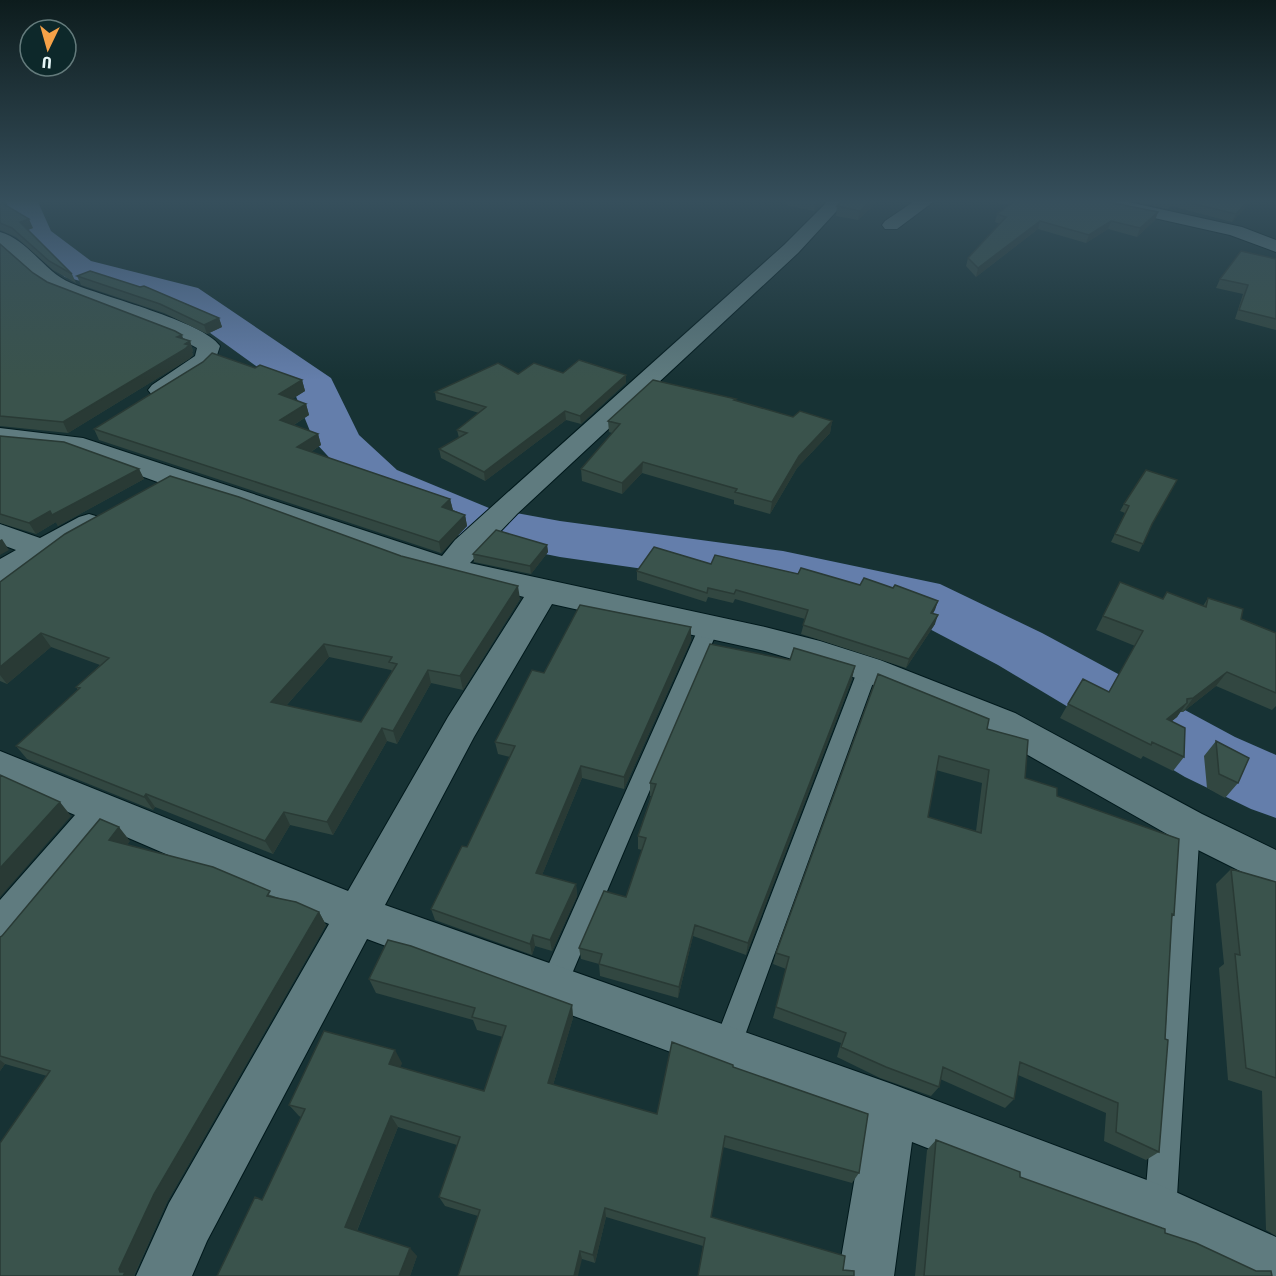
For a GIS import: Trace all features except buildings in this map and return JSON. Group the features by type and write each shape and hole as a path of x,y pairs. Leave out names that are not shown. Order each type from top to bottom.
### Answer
{"street":[{"path":"30,262 60,286 148,318 209,346 206,359 145,399"},
{"path":"458,557 507,508 777,262"},
{"path":"0,436 84,437 173,478 255,502 416,560 458,557 544,591 765,639 868,669 1002,723 1188,826 1276,870"},
{"path":"142,494 173,478"},
{"path":"0,572 112,511"},
{"path":"0,533 41,549"},
{"path":"164,1276 188,1222 461,727 544,591"},
{"path":"0,766 357,915 892,1109 1160,1212 1276,1266"},
{"path":"0,932 103,810"},
{"path":"866,1276 892,1109"}],"lane":[{"path":"553,986 709,627"},
{"path":"726,1049 868,669"},
{"path":"1160,1212 1188,826"}],"waterway":[{"path":"69,262 78,269 184,296 315,387 338,441 379,481 476,523 560,539 783,570 919,598 1020,649 1210,757 1276,788"}]}
